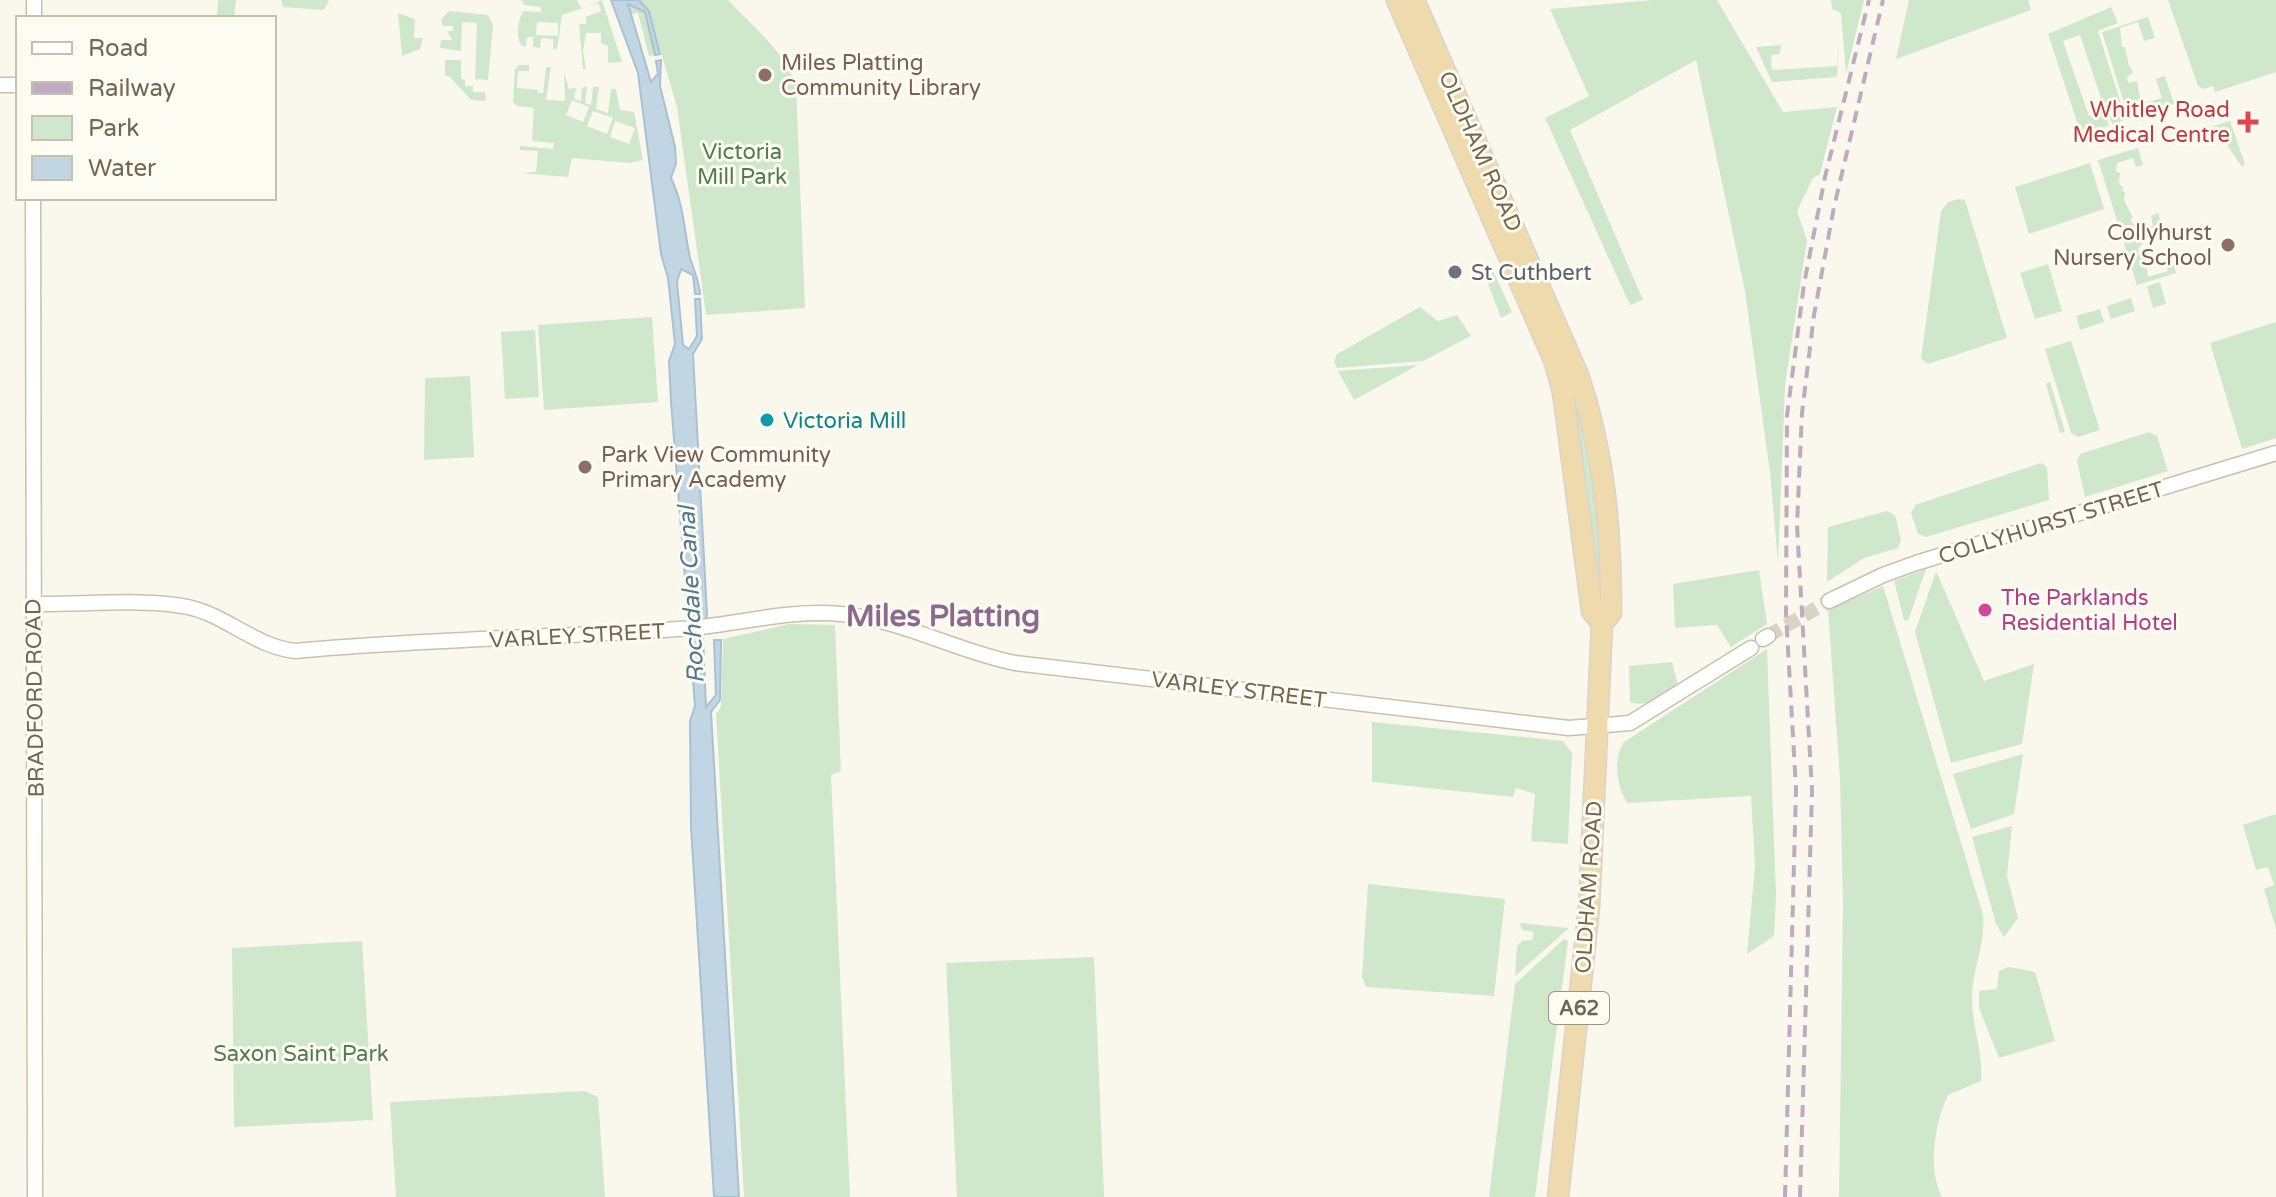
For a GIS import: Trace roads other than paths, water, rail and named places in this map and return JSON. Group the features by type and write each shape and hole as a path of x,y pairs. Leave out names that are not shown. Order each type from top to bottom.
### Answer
{"highway":[{"name":"OLDHAM ROAD","path":"1397,0 1554,360 1563,392 1592,611 1602,624"},
{"name":"OLDHAM ROAD","path":"1414,0 1564,339 1587,402 1603,472 1610,526 1611,613 1602,624 1589,907 1558,1197"}],"street":[{"name":"BRADFORD ROAD","path":"33,200 35,1197"},
{"name":"COLLYHURST STREET","path":"1829,601 1887,573 2276,453"},
{"name":"VARLEY STREET","path":"33,604 186,607 217,618 258,643 296,651 677,629 797,613 845,614 907,627 969,651 1015,663 1562,728 1599,725"},
{"path":"1599,725 1638,719 1760,641"}],"water":[{"name":"Rochdale Canal","path":"611,0 639,0 649,11 660,54 655,55 645,12 628,4 651,82 658,74 656,61 661,60 660,86 675,147 676,163 671,178 681,208 700,294 695,294 693,275 681,269 677,282 683,345 689,349 697,336 695,299 700,299 702,339 693,354 707,614 703,637 706,707 716,695 714,640 721,640 720,700 711,712 739,1197 714,1197 691,827 690,721 695,706 671,401 669,361 675,344 668,278 661,254 638,73"}],"tunnel":[{"path":"1768,636 1829,601"}],"railway":[{"path":"1785,1197 1796,789 1786,614 1787,416 1804,284 1825,177 1869,0"},
{"path":"1800,1197 1812,791 1797,525 1802,413 1814,315 1834,207 1883,0"}],"place":[{"name":"Miles Platting Community Library","path":"765,75"},
{"name":"Whitley Road Medical Centre","path":"2248,122"},
{"name":"Collyhurst Nursery School","path":"2228,245"},
{"name":"St Cuthbert","path":"1455,272"},
{"name":"Victoria Mill","path":"767,420"},
{"name":"Park View Community Primary Academy","path":"585,467"},
{"name":"The Parklands Residential Hotel","path":"1985,610"}],"district":[{"name":"Miles Platting","path":"943,616"}],"park label":[{"name":"Victoria Mill Park","path":"742,164"},
{"name":"Saxon Saint Park","path":"301,1053"}]}
